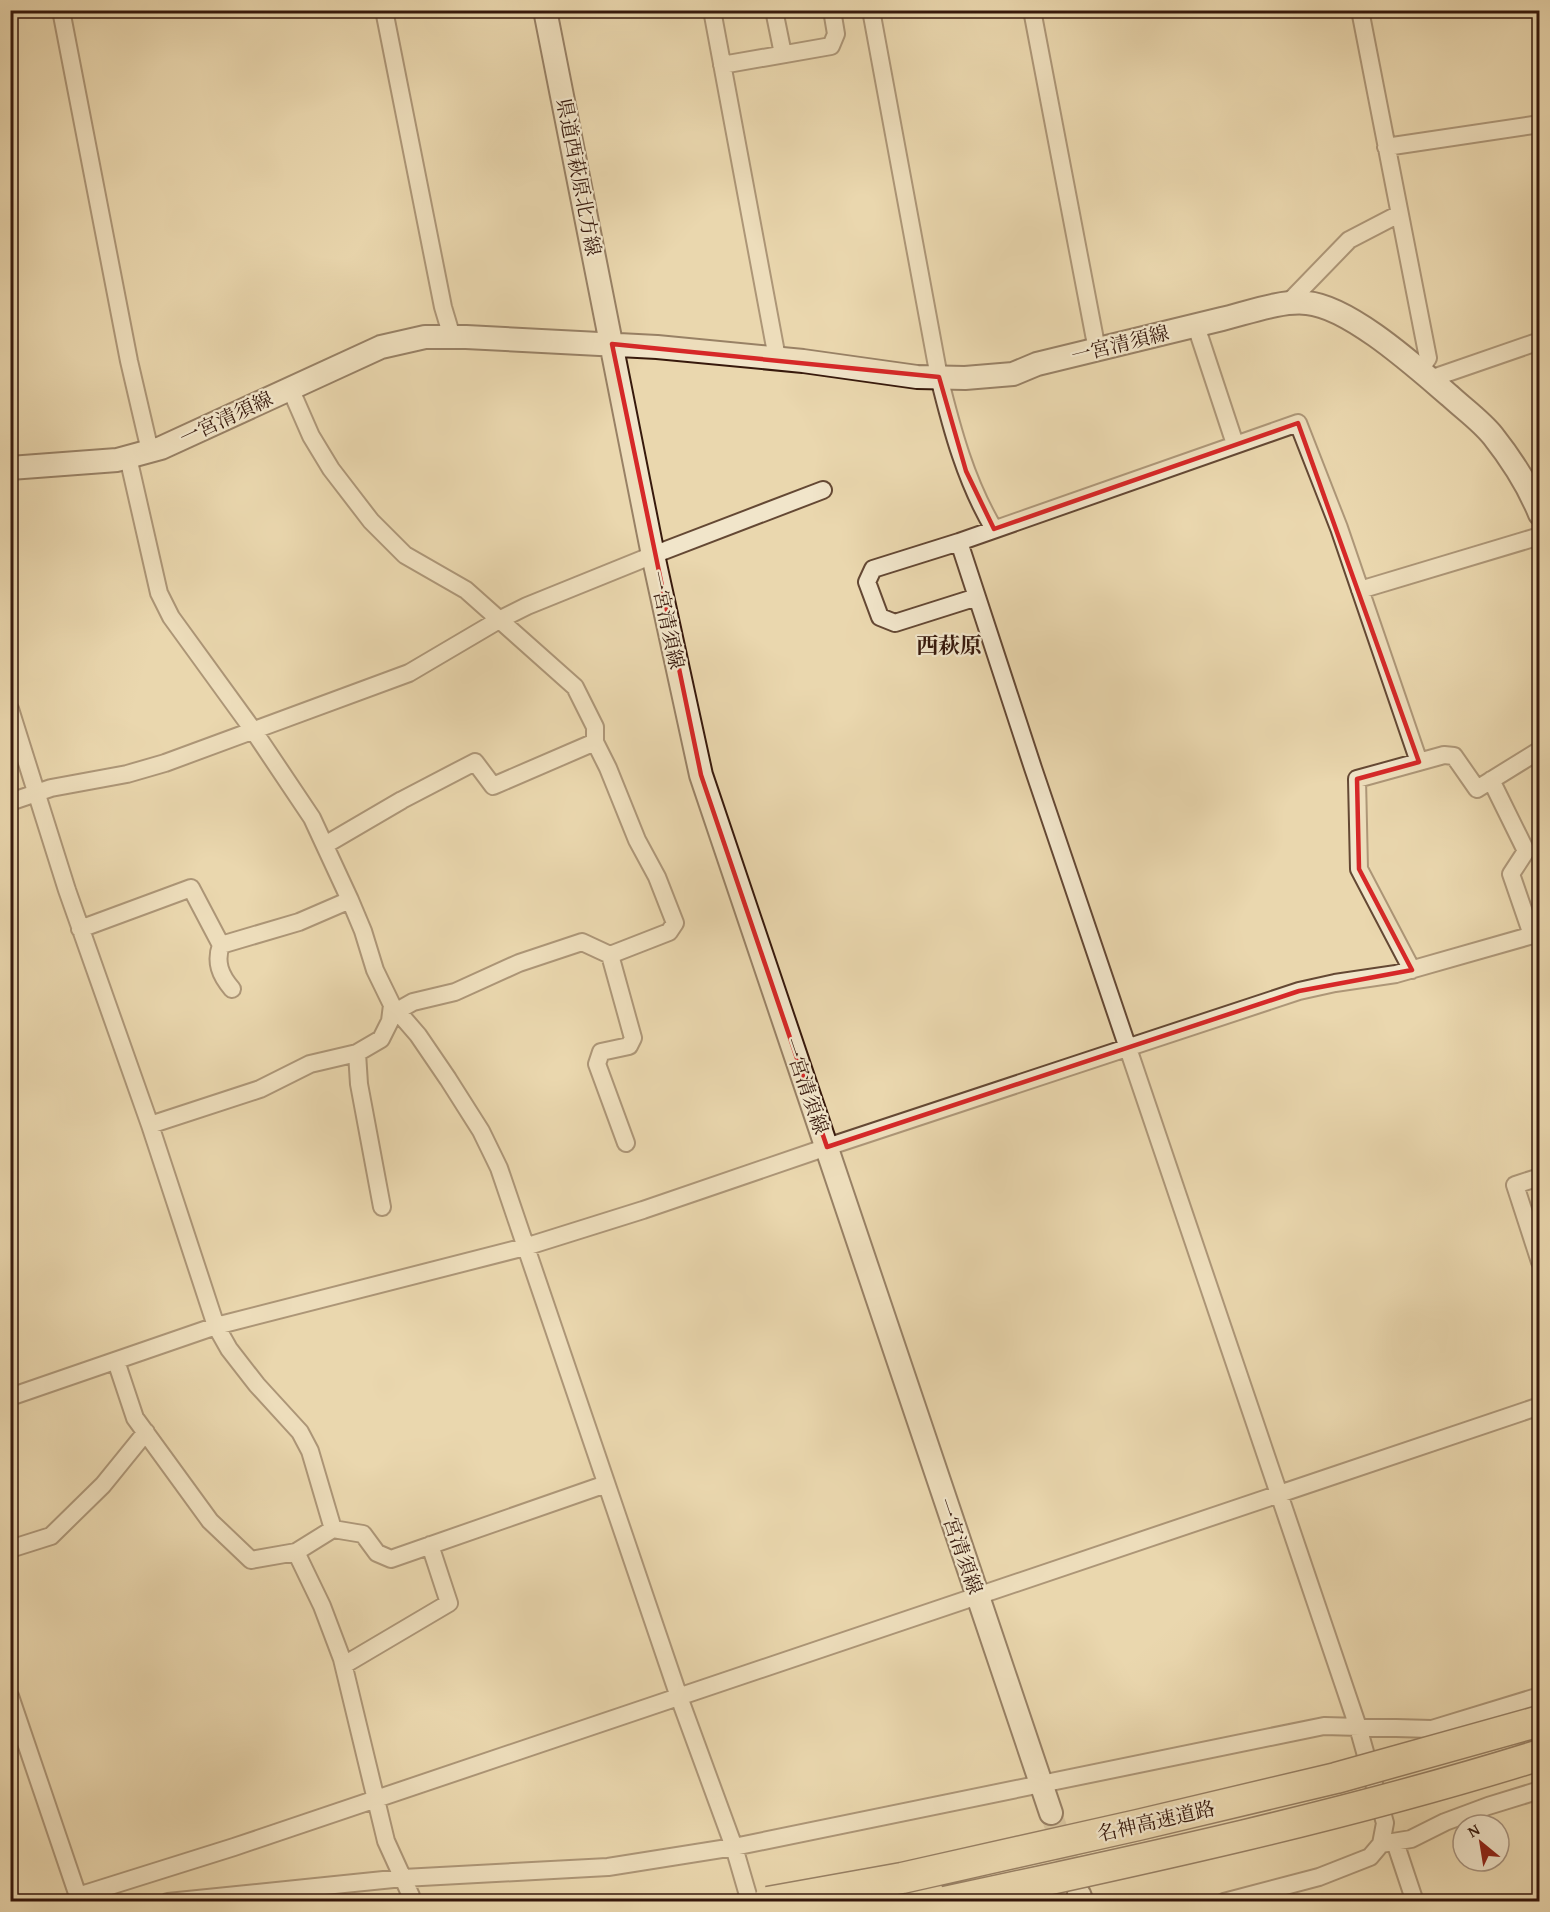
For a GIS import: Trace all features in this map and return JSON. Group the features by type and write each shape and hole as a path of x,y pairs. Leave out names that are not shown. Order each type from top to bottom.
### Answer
{"highway":[{"name":"名神高速道路","path":"768,1902 902,1878 1138,1826 1336,1778 1539,1722"},
{"name":"名神高速道路","path":"945,1902 1141,1860 1324,1815 1539,1755"}],"main road":[{"name":"県道西萩原北方線","path":"545,10 612,344"},
{"name":"一宮清須線","path":"10,468 117,460 161,448 381,347 425,337 612,344 777,358 917,377 966,378 1013,374 1037,364 1288,303 1307,303 1334,310 1361,326 1425,375 1491,434 1529,489 1539,514"},
{"name":"一宮清須線","path":"612,344 653,555 701,775 1051,1813"}],"street":[{"path":"61,10 129,361 150,451"},
{"path":"384,10 443,307 452,337"},
{"path":"712,10 777,358"},
{"path":"774,10 783,54"},
{"path":"722,65 831,46 836,34 832,10"},
{"path":"871,10 939,377 951,427 966,471 981,507 994,529"},
{"path":"1032,10 1097,350"},
{"path":"1360,10 1428,358 1425,375 1539,341"},
{"path":"1386,147 1539,124"},
{"path":"1288,303 1349,240 1399,214"},
{"path":"1196,326 1235,444"},
{"path":"290,388 321,453 371,521 405,555 466,590 575,687 595,727 595,742 637,840 657,877 675,923 669,932 610,955 582,942 519,963 455,992 394,1008"},
{"path":"977,597 895,623 880,617 867,582 873,568 959,542 1298,423 1339,528 1419,762"},
{"path":"128,457 159,593 171,617 253,730 312,818 350,900 363,931 375,970 394,1008 418,1035 481,1131 499,1168 679,1697 734,1847 750,1902"},
{"path":"10,802 51,788 165,763 409,673 527,606 823,489"},
{"path":"1360,590 1539,536"},
{"path":"959,542 1033,768 1358,1727 1386,1823 1388,1843 1415,1902"},
{"path":"10,709 81,929 150,1125 216,1326 229,1349 257,1385 300,1432 310,1451 333,1529"},
{"path":"325,845 476,762 493,786 595,742"},
{"path":"1412,970 1359,869 1357,779 1444,755 1454,756 1477,789 1539,750"},
{"path":"10,1397 216,1326 525,1247 643,1210 826,1147 1299,991 1412,970 1536,934 1511,874 1527,851 1491,780"},
{"path":"81,929 191,888 221,945 217,957 220,971 232,988"},
{"path":"221,945 300,922 350,900"},
{"path":"610,955 633,1038 629,1046 601,1052 597,1064 626,1143"},
{"path":"150,1125 260,1089 310,1064 357,1053 381,1039 394,1008"},
{"path":"357,1053 359,1084 382,1207"},
{"path":"1539,1177 1515,1185 1539,1262"},
{"path":"116,1361 135,1418 210,1521 251,1560 296,1552 333,1529 363,1534 377,1553 391,1559 606,1484"},
{"path":"10,1696 79,1899 1539,1406"},
{"path":"10,1549 51,1536 103,1485 146,1432"},
{"path":"344,1665 449,1603 430,1545"},
{"path":"296,1552 322,1606 344,1665 386,1841 411,1896"},
{"path":"168,1902 403,1878 608,1867 734,1847 1324,1726 1432,1729 1539,1696"},
{"path":"1224,1902 1318,1877 1370,1857 1388,1843 1411,1839 1466,1814 1539,1791"}],"highlighted area":[{"path":"612,344 939,377 966,471 994,529 1298,423 1419,762 1357,779 1359,869 1412,970 1299,991 827,1147 701,775"}],"tunnel":[{"path":"1051,1813 1077,1888"}],"district":[{"name":"西萩原","path":"949,645"}]}
